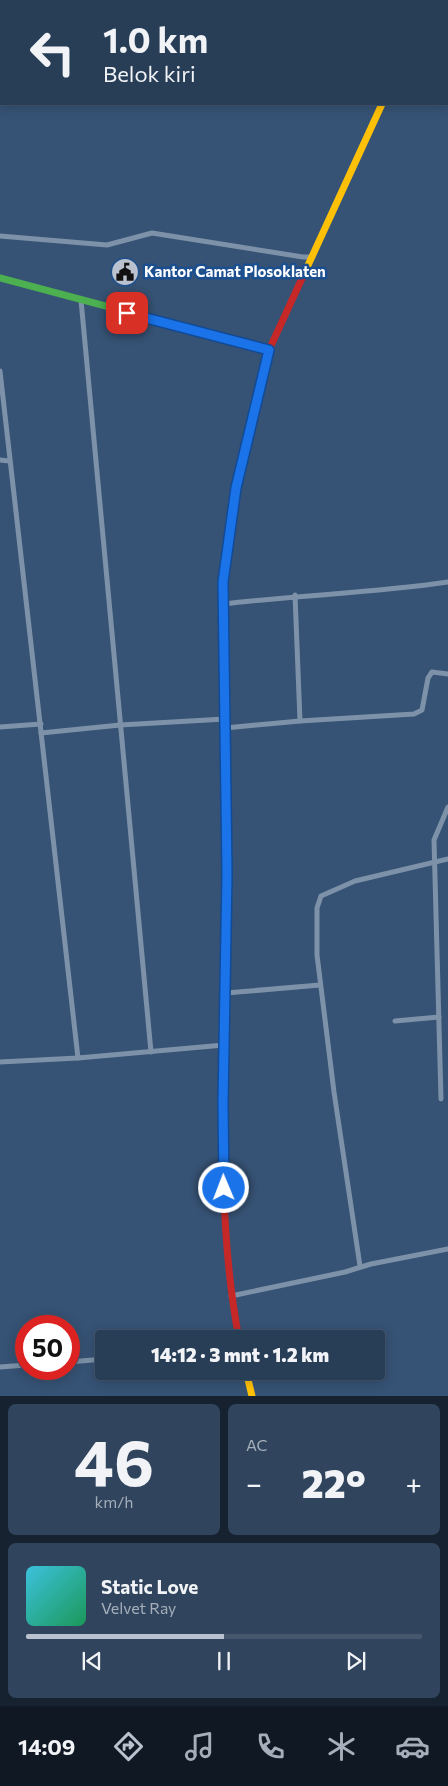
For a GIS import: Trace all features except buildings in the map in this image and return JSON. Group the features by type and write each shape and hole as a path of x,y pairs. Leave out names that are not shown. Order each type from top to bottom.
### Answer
{"main road":[{"path":"237,1330 231,1296 224,1197 227,873 223,604 225,558 236,488 269,350 382,105"},
{"path":"0,278 269,350"},
{"path":"248,1380 252,1396"}],"street":[{"path":"0,236 107,246 152,233 303,258 313,257"},
{"path":"81,300 151,1052"},
{"path":"0,371 78,1058"},
{"path":"0,460 9,461"},
{"path":"223,604 296,595 409,588 448,582"},
{"path":"296,595 300,721"},
{"path":"225,728 414,714 422,710 428,678 432,672 448,674"},
{"path":"41,733 120,725 225,718"},
{"path":"0,727 40,724"},
{"path":"442,1099 434,840 448,807"},
{"path":"360,1266 320,985 317,955 317,917 321,896 355,882 448,859"},
{"path":"226,993 320,985"},
{"path":"395,1021 439,1016"},
{"path":"0,1062 78,1058 224,1044"},
{"path":"231,1296 345,1272 360,1266 448,1249"},
{"path":"80,1361 95,1360"},
{"path":"0,1367 15,1366"}],"traffic: fast":[{"path":"0,278 203,332"}],"traffic: slow":[{"path":"304,274 382,105"},
{"path":"224,629 227,932 225,1035"},
{"path":"248,1380 252,1396"}],"traffic: jam":[{"path":"224,629 225,558 236,488 269,350 304,274"},
{"path":"203,332 269,350"},
{"path":"225,1035 223,1111 225,1226 228,1264 238,1330"}],"place":[{"name":"Kantor Camat Plosoklaten","path":"125,272"}],"route":[{"path":"127,313 269,350 236,488 223,582 227,873 223,1103 224,1188"}]}
